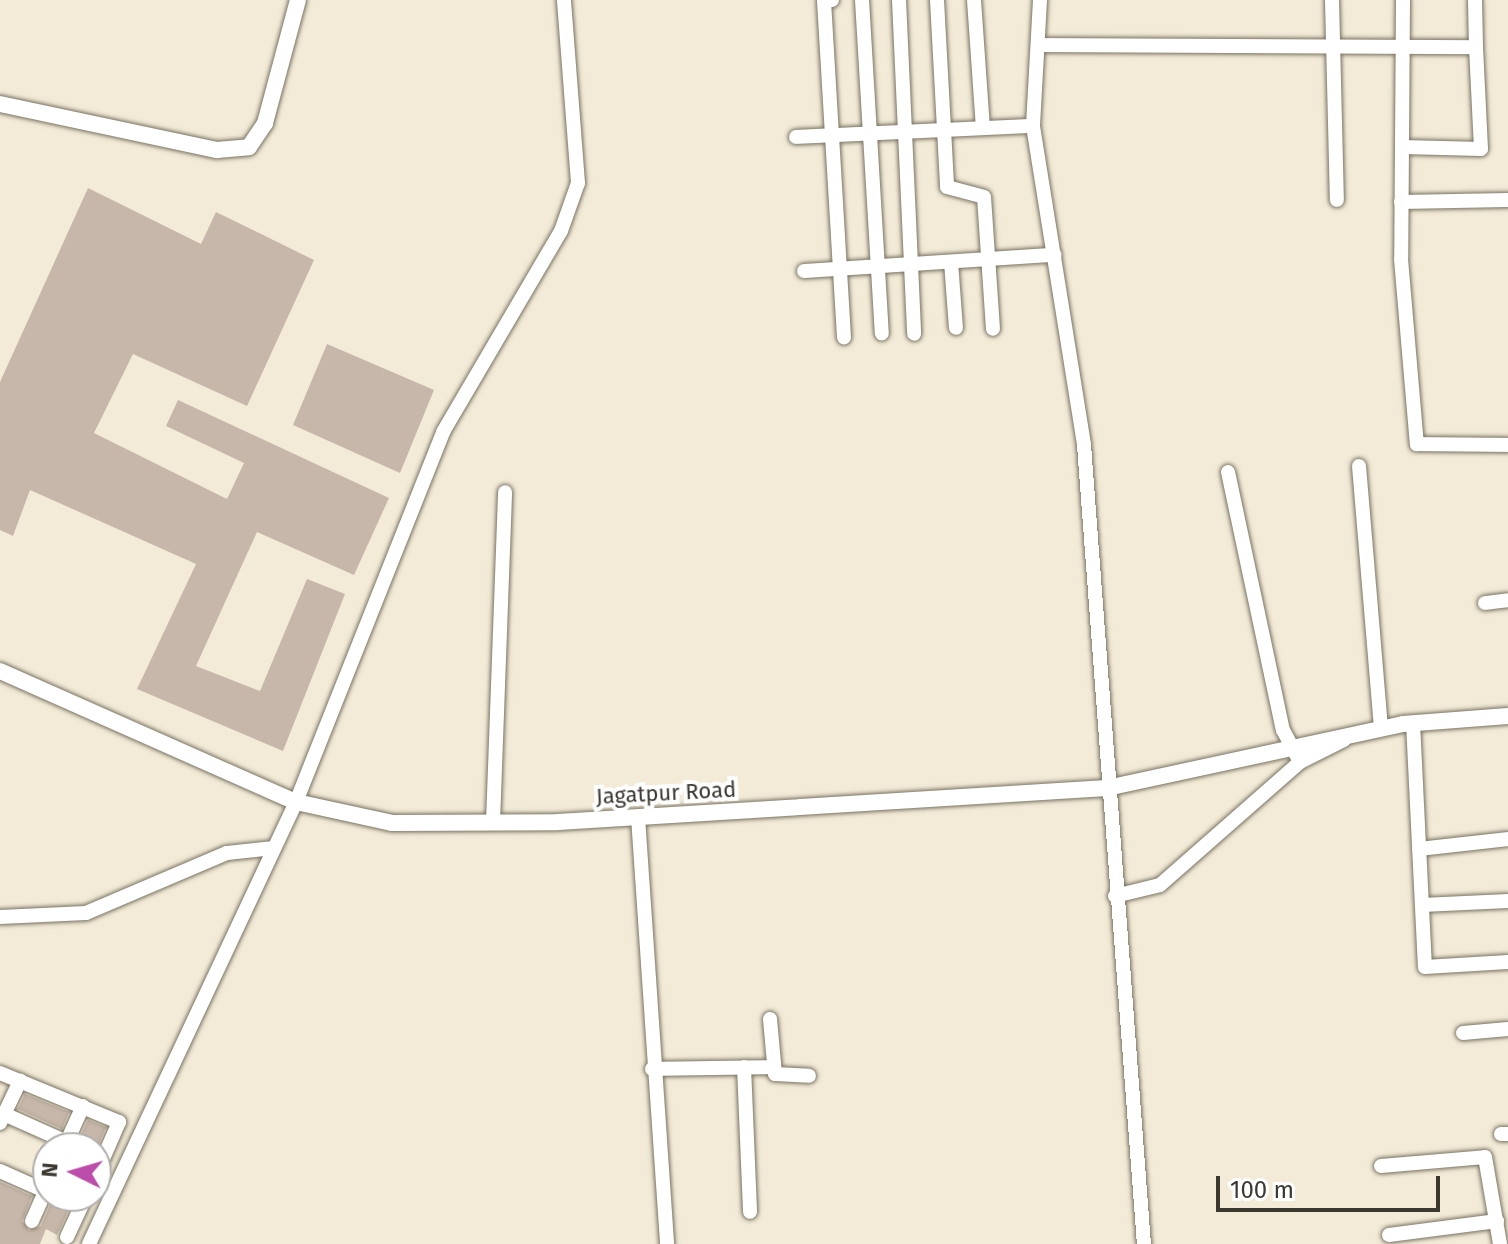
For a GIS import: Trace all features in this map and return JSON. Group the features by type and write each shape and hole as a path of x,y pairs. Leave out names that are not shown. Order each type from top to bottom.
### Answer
{"street":[{"path":"0,104 217,150 249,147 265,123 298,0"},
{"path":"89,1244 296,802 443,432 549,257 574,195 564,0"},
{"path":"832,0 824,1 844,337"},
{"path":"862,0 882,333"},
{"path":"899,0 914,334"},
{"path":"937,0 947,187 984,197 993,329"},
{"path":"974,0 983,128"},
{"path":"1040,0 1033,126 1084,445 1115,896 1144,1244"},
{"path":"1332,0 1337,200"},
{"path":"1403,0 1401,202 1417,444 1508,445"},
{"path":"1402,147 1481,149 1475,0"},
{"path":"1039,45 1476,47"},
{"path":"796,137 1033,126"},
{"path":"1401,202 1508,200"},
{"path":"804,271 1054,255"},
{"path":"951,262 956,328"},
{"path":"1359,466 1381,728"},
{"path":"1228,472 1296,756"},
{"path":"493,822 505,492"},
{"path":"1485,603 1508,600"},
{"name":"Jagatpur Road","path":"0,671 296,802 392,823 638,817 1107,788 1296,756 1381,728 1508,716"},
{"path":"1413,723 1425,967 1508,962"},
{"name":"Jagatpur Road","path":"1115,896 1160,885 1296,756"},
{"path":"638,817 652,1069 667,1244"},
{"path":"1419,849 1508,839"},
{"path":"0,917 86,913 227,853 274,848"},
{"path":"1422,905 1508,901"},
{"path":"770,1019 774,1067 780,1077 809,1076"},
{"path":"1463,1033 1508,1029"},
{"path":"744,1067 750,1212"},
{"path":"652,1069 774,1067"},
{"path":"0,1073 119,1122 112,1138"},
{"path":"20,1081 2,1119 34,1132"},
{"path":"72,1132 83,1106"},
{"path":"1381,1166 1485,1157 1500,1244"},
{"path":"0,1171 32,1183"},
{"path":"32,1221 36,1212"},
{"path":"67,1237 79,1212"},
{"path":"1389,1235 1497,1221"}],"building":[{"path":"88,188 201,244 216,212 314,260 247,406 133,354 94,433 227,499 244,463 166,426 178,400 389,498 354,575 257,532 196,666 260,691 307,579 345,594 283,751 137,689 196,564 30,490 13,536 0,530 0,382"},
{"path":"327,344 434,390 400,473 293,425"},
{"path":"25,1094 69,1112 62,1129 18,1109"},
{"path":"88,1120 106,1127 104,1132 82,1132"},
{"path":"0,1182 32,1196 22,1221 29,1230 41,1226 47,1212 68,1212 57,1235 46,1229 40,1244 0,1244"}]}
